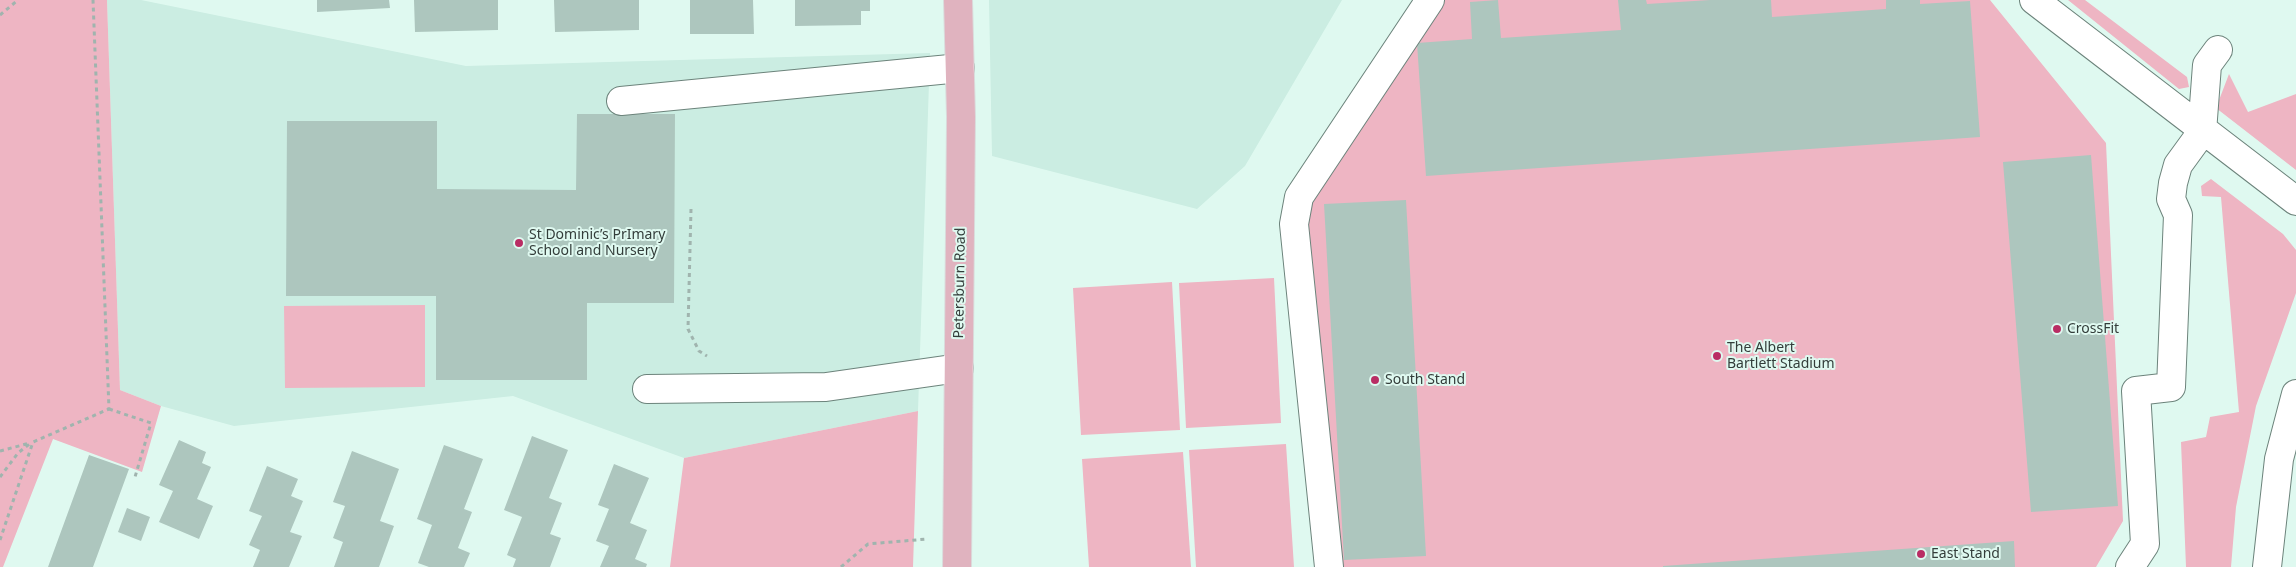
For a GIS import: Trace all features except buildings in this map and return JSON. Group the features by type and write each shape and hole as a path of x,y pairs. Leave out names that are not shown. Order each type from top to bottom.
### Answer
{"main road":[{"name":"Petersburn Road","path":"957,567 960,68 958,0"}],"street":[{"path":"1329,567 1294,224 1299,197 1430,0"},
{"path":"2034,0 2202,132 2296,201"},
{"path":"2130,567 2145,544 2136,391 2171,387 2178,215 2172,199 2173,183 2178,165 2202,132 2207,65 2218,50"},
{"path":"621,101 960,68"},
{"path":"648,389 826,387 959,368"},
{"path":"2267,567 2267,549 2279,459 2296,394"}],"path":[{"path":"0,14 18,0"},
{"path":"93,0 109,409"},
{"path":"691,209 688,329 699,350 713,361"},
{"path":"0,451 33,442 109,409 152,423 135,477"},
{"path":"0,478 18,453 33,442"},
{"path":"0,540 33,442"},
{"path":"841,567 868,544 957,537"}],"shaded area":[{"path":"0,0 107,0 120,390 161,406 142,472 53,439 3,567 0,567"},
{"name":"St Dominic’s PrImary School and Nursery","path":"107,0 141,0 466,66 930,53 918,411 684,458 513,396 234,426 161,406 120,390"},
{"path":"989,0 1342,0 1245,166 1197,209 992,156"},
{"name":"The Albert Bartlett Stadium","path":"1440,0 1990,0 2106,143 2123,521 2096,567 1333,567 1306,202"},
{"path":"2068,0 2085,0 2187,77 2189,87 2179,89"},
{"path":"2229,74 2248,112 2296,94 2296,170 2216,108"},
{"path":"2211,179 2283,234 2296,250 2296,293 2256,406 2236,507 2231,567 2186,567 2181,442 2206,437 2210,417 2239,412 2221,197 2202,196 2201,186"},
{"path":"1274,278 1281,423 1186,428 1179,283"},
{"path":"1172,282 1180,430 1081,435 1073,288"},
{"path":"425,305 425,387 285,388 284,306"},
{"path":"918,411 913,567 670,567 684,458"},
{"path":"1286,444 1294,567 1196,567 1189,450"},
{"path":"1183,452 1191,567 1089,567 1082,459"}],"place":[{"name":"St Dominic’s PrImary School and Nursery","path":"519,243"},
{"name":"CrossFit","path":"2057,329"},
{"name":"The Albert Bartlett Stadium","path":"1717,356"},
{"name":"South Stand","path":"1375,380"},
{"name":"East Stand","path":"1921,554"}]}
